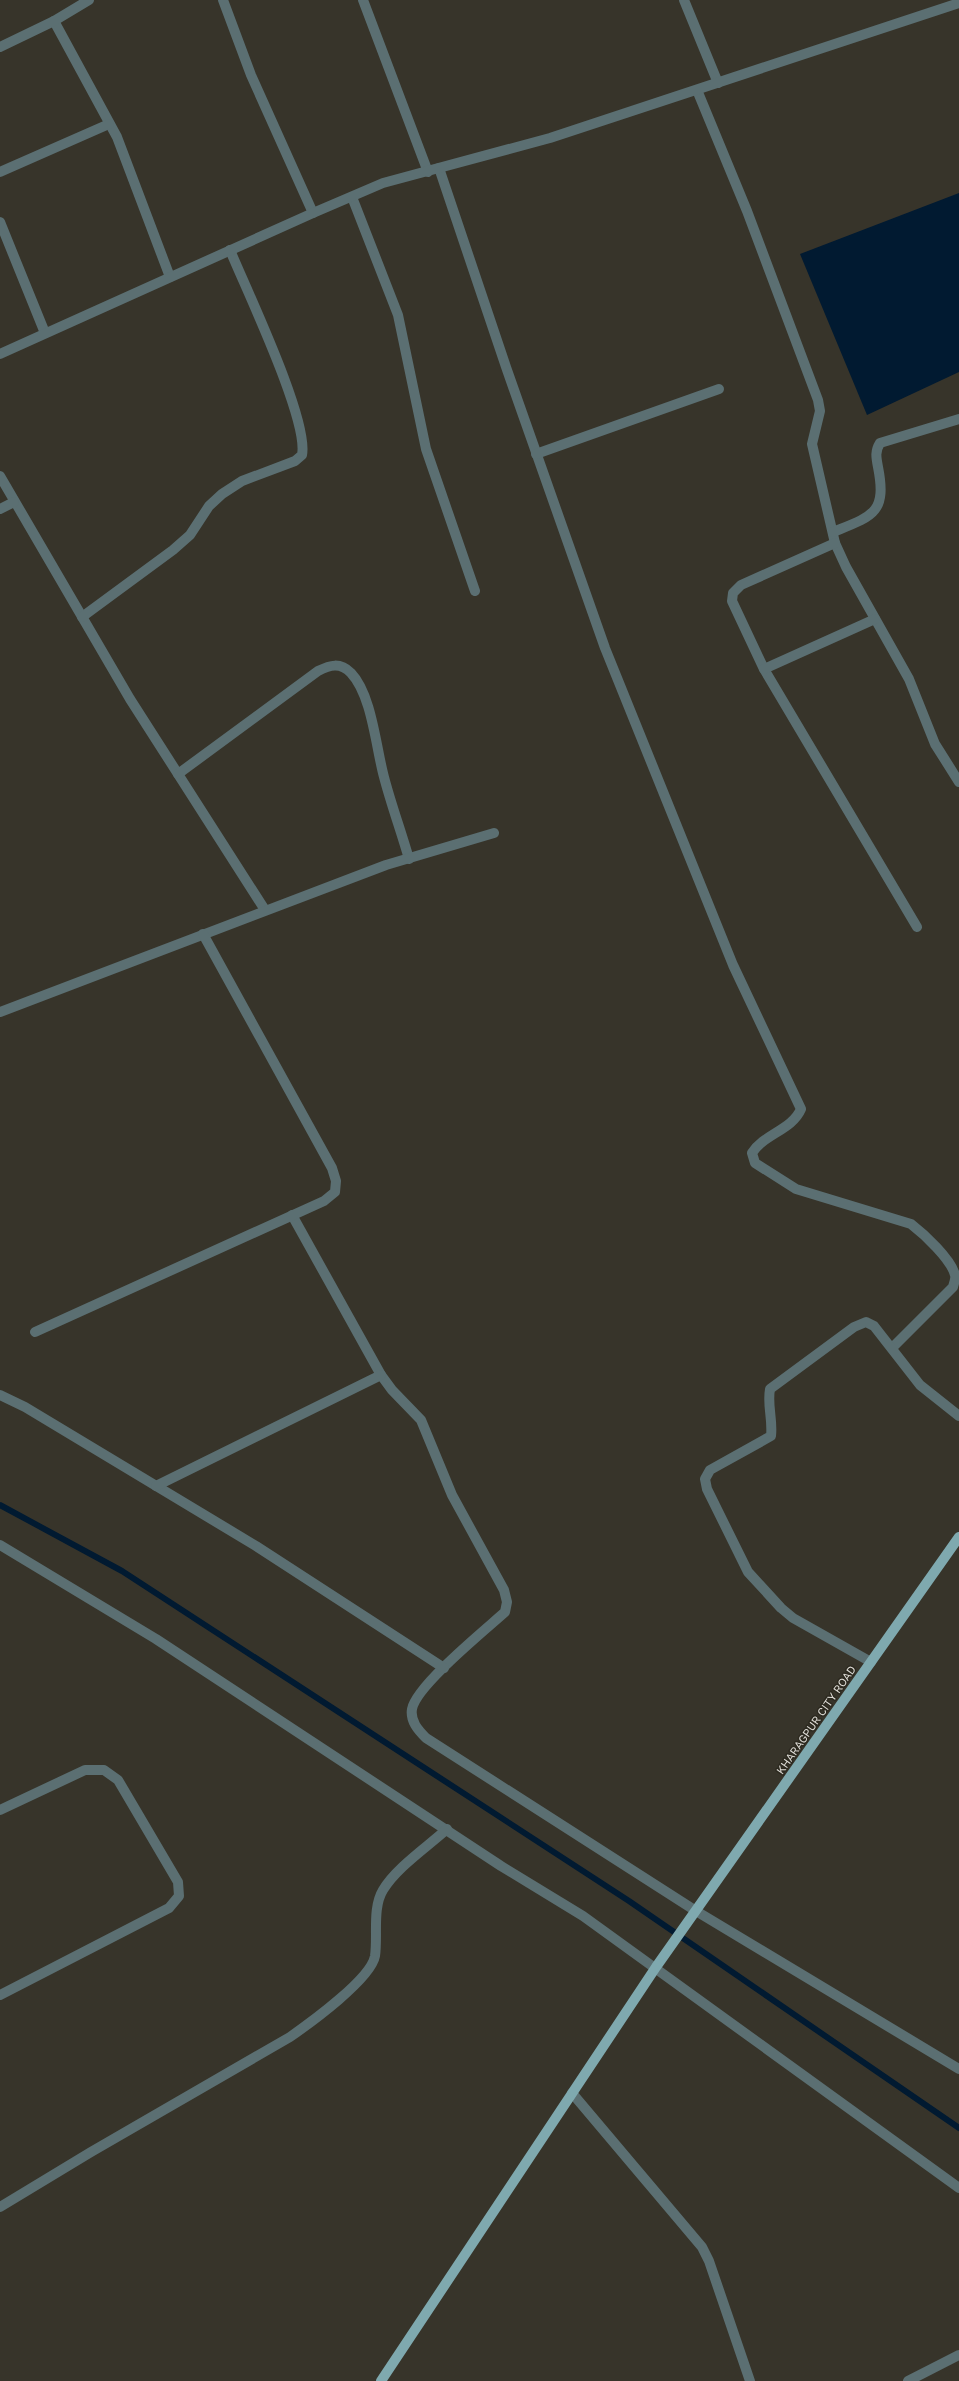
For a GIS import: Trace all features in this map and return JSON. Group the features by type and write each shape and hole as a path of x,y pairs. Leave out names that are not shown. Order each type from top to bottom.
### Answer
{"main road":[{"name":"KHARAGPUR CITY ROAD","path":"380,2381 656,1967 959,1537"}],"street":[{"path":"0,47 54,21 89,0"},
{"path":"223,0 251,75 313,212"},
{"path":"363,0 428,172"},
{"path":"684,0 718,83"},
{"path":"0,354 313,212 383,183 550,138 958,6"},
{"path":"54,21 117,137 170,277"},
{"path":"697,90 750,218 818,400 820,411 812,444 835,543 846,567 914,690 935,744 959,782"},
{"path":"0,172 109,124"},
{"path":"439,168 536,454 605,648 724,943 801,1109 797,1118 756,1146 752,1153 755,1163 796,1189 911,1224 922,1232 952,1265 956,1276 954,1287 892,1348"},
{"path":"352,197 398,315 426,449 475,591"},
{"path":"0,222 45,333"},
{"path":"82,617 185,540 190,535 209,506 222,494 242,481 295,461 302,454 304,444 287,387 230,250"},
{"path":"536,454 719,389"},
{"path":"833,532 853,524 877,509 882,499 882,485 876,450 880,443 959,419"},
{"path":"0,476 82,617 178,774 265,910"},
{"path":"0,509 14,502"},
{"path":"835,543 741,585 733,593 732,601 764,669 917,926"},
{"path":"764,669 875,619"},
{"path":"178,774 318,671 330,665 341,666 351,673 366,702 384,777 409,859"},
{"path":"0,1012 265,910 409,859 494,833"},
{"path":"35,1332 324,1201 335,1192 336,1181 318,1141 203,934"},
{"path":"292,1215 381,1375 392,1390 421,1420 452,1495 504,1590 507,1602 505,1612 444,1668 416,1698 412,1710 412,1720 417,1729 426,1738 694,1914 959,2069"},
{"path":"871,1662 793,1618 748,1572 707,1489 705,1479 710,1470 771,1436 772,1428 767,1402 770,1389 854,1327 866,1322 874,1326 920,1385 959,1416"},
{"path":"156,1486 381,1375"},
{"path":"0,1395 25,1406 256,1546 444,1668"},
{"path":"0,1545 156,1639 447,1829 501,1866 583,1916 656,1967 959,2188"},
{"path":"0,1810 85,1770 104,1770 118,1780 178,1882 179,1896 169,1908 0,1995"},
{"path":"0,2207 91,2152 290,2038 313,2021 368,1973 375,1958 378,1905 382,1891 390,1880 447,1829"},
{"path":"572,2093 702,2248 709,2260 750,2381"},
{"path":"908,2381 959,2355"}],"water":[{"path":"959,193 959,372 867,415 800,254"}],"waterway":[{"path":"0,1505 122,1571 629,1901 959,2128"}]}
